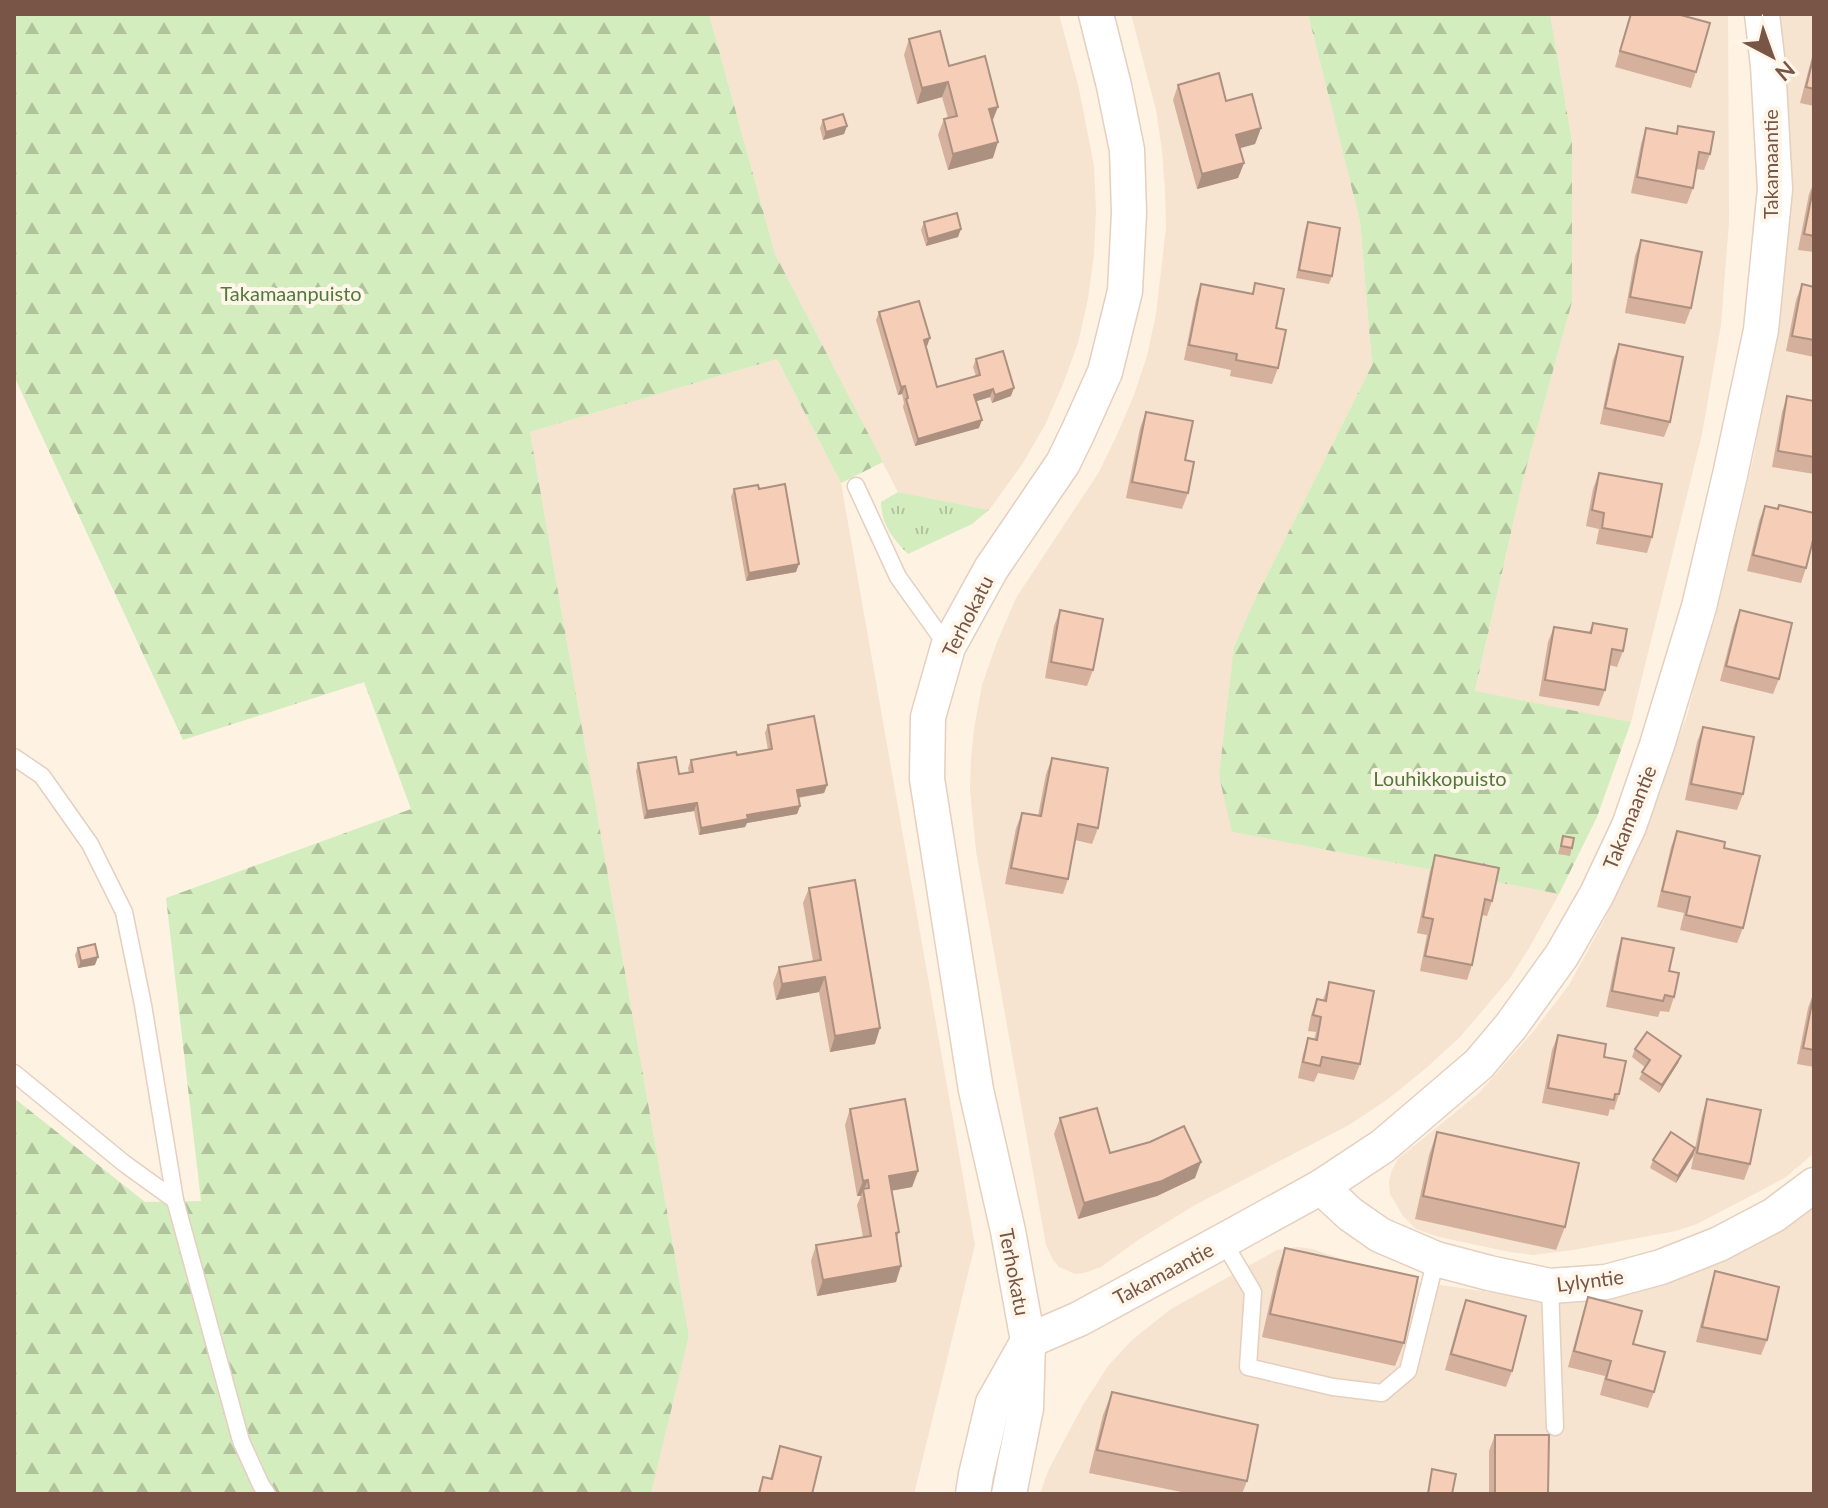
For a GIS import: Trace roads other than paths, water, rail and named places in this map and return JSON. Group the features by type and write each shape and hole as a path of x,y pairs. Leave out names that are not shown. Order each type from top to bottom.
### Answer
{"street":[{"name":"Terhokatu","path":"1028,1341 1008,1231 976,1090 927,779 928,717 948,647 991,569 1063,463 1078,432 1105,372 1125,291 1129,213 1127,150 1096,14"},
{"name":"Takamaantie","path":"1028,1341 1079,1319 1223,1241 1321,1187 1383,1146 1479,1064 1511,1026 1562,955 1597,894 1629,826 1699,607 1761,330 1775,189 1762,14"},
{"name":"Lylyntie","path":"1321,1187 1350,1214 1380,1235 1436,1259 1550,1286 1606,1282 1661,1267 1733,1237 1774,1215 1814,1185"},
{"path":"973,1494 993,1403 1028,1341"},
{"path":"1009,1494 1026,1408 1028,1341"}],"lane":[{"path":"856,486 898,577 948,647"},
{"path":"14,757 42,776 90,844 124,912 143,1005 175,1200 241,1441 267,1494"},
{"path":"14,1073 125,1164 175,1200"},
{"path":"1223,1241 1253,1292 1248,1367 1333,1387 1382,1393 1408,1371 1436,1259"},
{"path":"1550,1286 1555,1427"}],"park label":[{"name":"Takamaanpuisto","path":"291,293"},
{"name":"Louhikkopuisto","path":"1440,778"}]}
